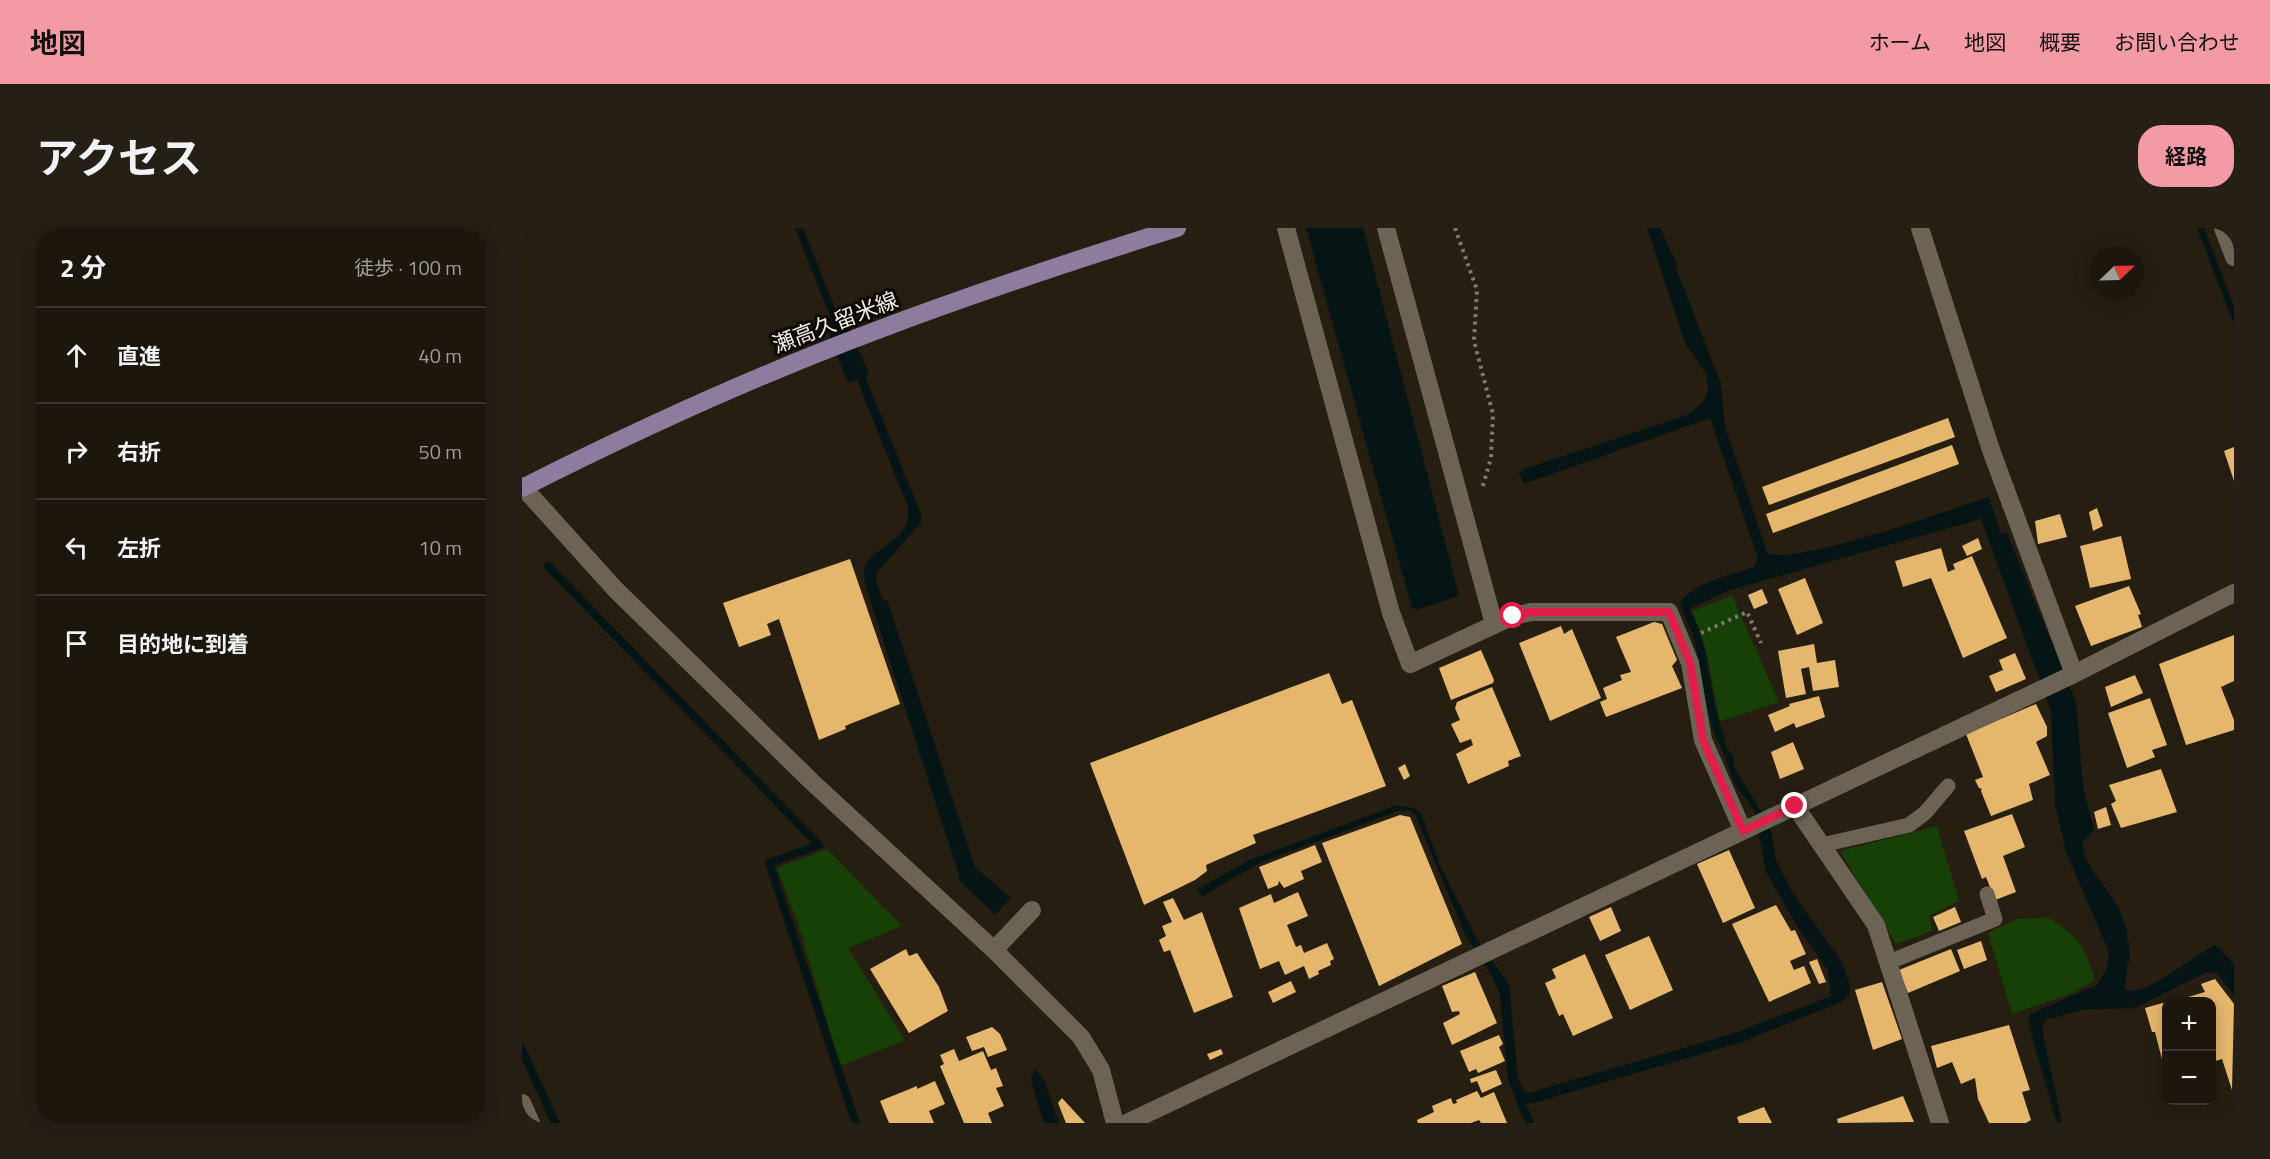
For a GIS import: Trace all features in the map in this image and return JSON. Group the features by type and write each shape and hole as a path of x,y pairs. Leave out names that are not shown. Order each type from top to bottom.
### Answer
{"main road":[{"name":"瀬高久留米線","path":"522,487 720,393 873,331 1011,281 1177,228"}],"street":[{"path":"1286,228 1391,613 1410,664 1494,624 1531,612 1669,612 1690,663 1703,740 1743,831"},
{"path":"1386,228 1494,624"},
{"path":"1920,228 1991,450 2074,674"},
{"path":"2223,228 2234,257"},
{"path":"522,487 615,589 811,781 994,950 1081,1037 1101,1070 1115,1123"},
{"path":"1126,1123 2074,674 2234,593"},
{"path":"1795,806 1876,925 1940,1123"},
{"path":"994,950 1032,910"},
{"path":"522,1103 531,1123"}],"lane":[{"path":"1822,845 1909,825 1925,813 1948,786"},
{"path":"1889,962 1995,919 1987,894"}],"path":[{"path":"1455,228 1477,290 1474,341 1493,414 1491,458 1477,506 1468,526"},
{"path":"1681,642 1747,612 1761,643"}],"green space":[{"path":"1732,595 1779,702 1720,721 1705,646 1691,612"},
{"path":"1937,826 1959,901 1929,916 1932,931 1896,944 1840,851"},
{"path":"827,849 902,926 848,948 905,1040 840,1066 799,926 777,868"},
{"path":"2049,918 2068,931 2080,943 2095,980 2072,993 2012,1014 1988,933 2017,919"}],"shaded area":[{"path":"795,228 803,228 837,314 843,313 869,374 865,376 921,514 921,523 877,572 876,580 883,601 887,600 975,867 1011,898 995,915 958,879 959,875 870,600 864,574 867,563 904,529 908,519 908,507 857,380 848,383 823,319 830,316"},
{"path":"1306,228 1363,228 1459,596 1417,610 1412,608"},
{"path":"1647,228 1660,228 1677,265 1676,268 1721,384 1725,427 1767,553 1783,555 1808,552 1875,534 1989,497 2001,534 2007,533 2076,702 2083,786 2094,831 2082,842 2083,851 2086,860 2113,899 2124,920 2130,961 2127,963 2125,989 2133,991 2144,988 2216,945 2234,964 2234,996 2218,974 2207,972 2134,1008 2081,1010 2045,1020 2042,1029 2062,1123 2057,1123 2028,1022 2030,1014 2097,985 2107,968 2109,952 2066,852 2055,804 2051,711 1981,519 1730,590 1686,610 1681,607 1680,602 1695,589 1754,567 1758,558 1710,418 1524,484 1519,473 1527,468 1688,415 1704,401 1708,389 1707,375 1686,345"},
{"path":"2197,228 2204,228 2234,307 2234,324"},
{"path":"1721,739 1733,757 1734,767 1770,826 1776,860 1792,892 1842,962 1850,986 1849,995 1841,1002 1739,1043 1537,1102 1526,1104 1516,1100 1508,1080 1500,995 1492,976 1465,934 1415,814 1409,810 1398,811 1261,862 1203,896 1197,890 1247,861 1397,805 1414,808 1421,813 1439,863 1477,940 1509,984 1518,1079 1524,1091 1528,1093 1735,1033 1831,996 1828,970 1799,929 1766,872 1755,812 1735,784 1719,742"},
{"path":"522,1040 560,1123 551,1123 522,1060"},
{"path":"1034,1068 1043,1077 1059,1123 1044,1123 1031,1080"}],"building":[{"path":"1948,418 1955,437 1769,505 1762,487"},
{"path":"1952,445 1959,464 1773,533 1766,514"},
{"path":"2234,447 2234,481 2224,451"},
{"path":"2097,508 2103,526 2093,531 2089,512"},
{"path":"2060,514 2067,537 2038,544 2035,521"},
{"path":"2121,536 2131,579 2090,588 2080,546"},
{"path":"1978,538 1982,549 1967,556 1962,546"},
{"path":"1941,548 1948,572 1955,569 1953,564 1972,556 2007,638 1963,658 1931,578 1903,587 1895,561"},
{"path":"850,559 900,704 845,726 846,729 819,740 779,619 767,624 771,635 739,647 723,603"},
{"path":"1805,578 1823,623 1797,635 1778,589"},
{"path":"2129,586 2141,614 2138,615 2142,627 2091,646 2075,606"},
{"path":"1762,589 1768,603 1754,609 1748,595"},
{"path":"1654,622 1662,624 1677,660 1672,666 1682,688 1606,717 1600,702 1607,699 1603,688 1622,680 1620,675 1631,672 1616,637"},
{"path":"1561,626 1564,634 1572,629 1601,698 1550,721 1519,643"},
{"path":"2234,635 2234,681 2221,687 2234,720 2234,730 2186,745 2159,664"},
{"path":"1814,644 1817,663 1835,660 1839,687 1813,691 1809,667 1801,669 1806,694 1786,698 1778,651"},
{"path":"1481,650 1494,680 1493,683 1451,700 1439,668"},
{"path":"2015,653 2026,679 1996,692 1989,676 2003,670 1999,660"},
{"path":"1329,673 1342,704 1352,700 1386,786 1253,835 1256,843 1206,865 1207,871 1195,880 1144,905 1090,763"},
{"path":"2135,675 2143,693 2111,707 2105,687"},
{"path":"1492,687 1521,756 1508,761 1509,766 1468,784 1456,754 1473,745 1471,739 1460,743 1451,724 1460,720 1455,708 1457,702"},
{"path":"1819,696 1825,717 1796,728 1794,723 1775,732 1768,715 1790,706 1789,704"},
{"path":"2150,698 2167,745 2152,750 2155,757 2127,768 2108,713"},
{"path":"2036,704 2047,727 2047,736 2036,742 2050,775 2029,784 2033,800 1991,816 1982,789 1975,780 1983,777 1966,734"},
{"path":"1793,742 1804,769 1780,779 1771,752"},
{"path":"1405,764 1410,776 1404,780 1398,768"},
{"path":"2161,769 2177,812 2121,828 2111,804 2116,801 2109,785"},
{"path":"2106,807 2111,825 2098,829 2094,812"},
{"path":"2012,814 2025,847 2003,856 2016,892 1995,900 1986,877 1982,879 1964,831"},
{"path":"1400,815 1410,817 1462,944 1379,986 1322,843"},
{"path":"1315,845 1322,862 1301,871 1304,879 1284,888 1279,881 1278,885 1268,889 1259,867"},
{"path":"1729,850 1755,908 1723,923 1697,864"},
{"path":"1298,892 1308,916 1287,925 1296,947 1301,945 1304,953 1327,943 1334,959 1330,961 1331,965 1318,971 1319,974 1309,979 1304,966 1285,975 1279,961 1260,969 1239,908 1271,894 1274,903"},
{"path":"1173,898 1184,920 1202,912 1233,997 1194,1013 1170,950 1164,952 1159,940 1166,936 1162,926 1172,922 1163,902"},
{"path":"1776,905 1791,931 1795,930 1806,954 1790,961 1794,970 1804,966 1811,983 1769,1002 1732,924"},
{"path":"1611,907 1621,931 1600,941 1589,917"},
{"path":"1955,907 1961,922 1939,931 1933,917"},
{"path":"1649,936 1673,990 1630,1010 1605,955"},
{"path":"1981,941 1987,960 1964,969 1957,950"},
{"path":"906,949 909,956 917,953 939,987 948,1011 909,1033 870,969"},
{"path":"1951,949 1960,971 1908,993 1899,970"},
{"path":"1585,954 1613,1018 1573,1036 1563,1014 1559,1016 1545,983 1556,978 1552,969"},
{"path":"1817,959 1826,982 1819,984 1809,962"},
{"path":"1475,972 1497,1023 1452,1045 1443,1023 1460,1014 1459,1011 1452,1012 1442,986"},
{"path":"2215,979 2234,1004 2232,1090 2222,1059 2216,1061 2216,997 2188,997 2205,992 2201,984"},
{"path":"1291,981 1296,992 1273,1003 1268,992"},
{"path":"1882,982 1902,1039 1873,1050 1855,990"},
{"path":"2162,1003 2162,1059 2155,1032 2152,1032 2145,1008"},
{"path":"2009,1025 2030,1090 2022,1092 2031,1120 2026,1123 1989,1123 1978,1099 1975,1078 1961,1084 1952,1062 1937,1068 1931,1046"},
{"path":"992,1027 1000,1034 1007,1050 988,1057 984,1047 972,1051 966,1037"},
{"path":"1499,1035 1503,1044 1499,1047 1505,1061 1478,1073 1476,1069 1469,1072 1460,1051"},
{"path":"954,1049 959,1061 983,1051 991,1070 996,1068 1003,1086 996,1088 1004,1106 988,1113 992,1123 964,1123 940,1066 944,1064 940,1055"},
{"path":"1221,1049 1223,1054 1210,1060 1207,1054"},
{"path":"1496,1070 1502,1084 1482,1093 1477,1081 1471,1083 1470,1079"},
{"path":"935,1081 945,1104 929,1111 934,1123 889,1123 880,1101"},
{"path":"1477,1091 1481,1098 1494,1092 1507,1123 1481,1123 1479,1120 1471,1123 1418,1123 1417,1120 1434,1112 1432,1106 1451,1098 1453,1104 1457,1103 1456,1100"},
{"path":"1903,1096 1914,1122 1838,1123 1837,1119"},
{"path":"1062,1098 1085,1123 1066,1123 1058,1103"},
{"path":"1764,1107 1772,1123 1739,1123 1737,1117"}],"waterway":[{"path":"548,566 819,845 769,863 856,1123"},
{"path":"1686,610 1699,642 1711,707 1721,739"},
{"path":"1521,1103 1530,1123"}],"route":[{"path":"1513,616 1531,612 1669,612 1690,663 1703,740 1743,831 1795,806"}]}
